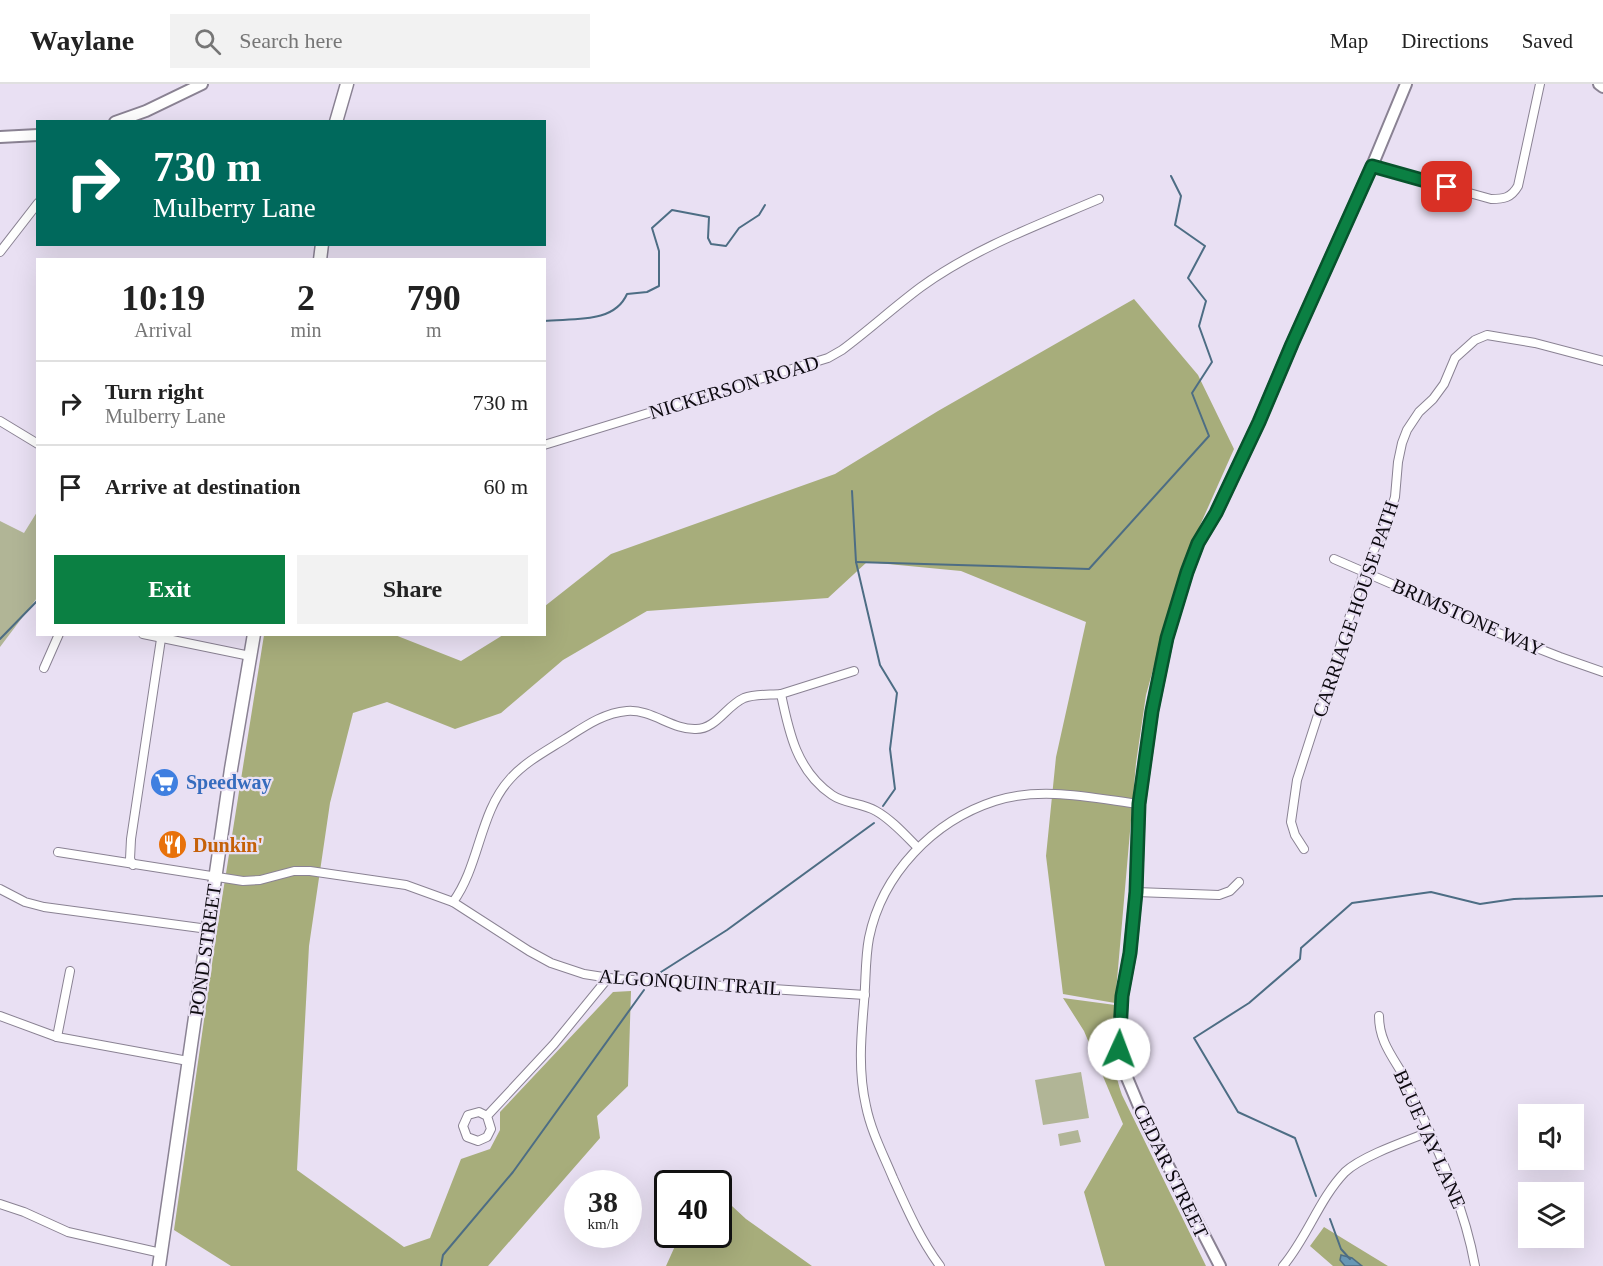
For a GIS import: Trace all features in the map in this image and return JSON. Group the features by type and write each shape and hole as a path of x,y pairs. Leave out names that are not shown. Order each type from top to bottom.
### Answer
{"main road":[{"path":"337,120 347,84"},
{"name":"POND STREET","path":"159,1266 215,878 254,636"}],"street":[{"path":"121,120 146,111 202,84"},
{"name":"CEDAR STREET","path":"1220,1266 1146,1123 1122,1061 1119,1032 1122,996 1130,953 1136,892 1139,804 1152,711 1167,638 1198,543 1216,513 1259,422 1406,84"},
{"path":"1372,166 1491,199 1506,199 1518,186 1540,84"},
{"path":"1599,84 1603,87"},
{"path":"0,137 36,135"},
{"name":"NICKERSON ROAD","path":"546,444 828,358 851,344 922,286 961,263 1010,236 1099,199"},
{"path":"0,252 36,206"},
{"name":"CARRIAGE HOUSE PATH","path":"1304,849 1295,835 1291,822 1297,780 1364,572 1388,519 1395,497 1398,462 1407,430 1419,412 1444,384 1455,358 1475,340 1485,336 1500,336 1535,343 1603,362"},
{"path":"0,421 36,443"},
{"name":"BRIMSTONE WAY","path":"1334,560 1429,600 1483,627 1603,672"},
{"path":"44,668 58,636"},
{"path":"150,636 250,656"},
{"path":"133,865 130,859 130,839 161,639"},
{"path":"453,902 465,884 494,804 509,779 529,761 596,720 616,713 639,712 677,726 695,729 712,725 726,709 743,698 781,694 854,671"},
{"path":"781,694 793,746 819,783 841,799 877,812 918,848"},
{"path":"940,1266 917,1232 880,1150 866,1108 861,1070 869,937 882,898 892,879 918,848 952,820 997,800 1045,794 1139,804"},
{"name":"ALGONQUIN TRAIL","path":"58,852 243,881 260,880 294,871 390,881 420,889 453,902 529,951 551,963 584,974 608,978 865,994"},
{"path":"1136,892 1220,895 1230,891 1239,882"},
{"path":"0,889 25,902 44,907 208,929"},
{"path":"57,1036 70,971"},
{"path":"487,1116 554,1044 608,978"},
{"path":"0,1016 57,1036 188,1061"},
{"name":"BLUE JAY LANE","path":"1379,1016 1379,1031 1383,1041 1407,1083 1463,1213 1475,1266"},
{"path":"1283,1266 1299,1245 1327,1197 1346,1172 1358,1163 1429,1132"},
{"path":"0,1204 68,1232 161,1253"}],"green space":[{"path":"1134,299 1198,375 1234,449 1181,568 1146,695 1136,763 1115,1003 1063,994 1046,856 1056,757 1086,622 961,571 867,562 828,598 647,611 563,660 501,713 455,729 387,702 353,713 330,803 309,946 297,1170 404,1247 430,1238 461,1159 490,1149 500,1130 500,1112 613,992 631,991 628,1086 597,1116 600,1138 572,1170 564,1170 564,1179 488,1266 231,1266 174,1230 216,936 264,636 398,636 461,661 501,636 546,636 546,605 611,554 835,474 938,411"},
{"path":"36,514 36,599 0,647 0,521 24,533"},
{"path":"1063,998 1115,1005 1114,1061 1122,1095 1206,1266 1105,1266 1084,1192 1123,1124 1084,1031"},
{"path":"1081,1072 1089,1118 1043,1125 1035,1080"},
{"path":"1078,1130 1081,1142 1060,1146 1058,1134"},
{"path":"732,1206 746,1219 812,1266 666,1266 674,1248 732,1248"},
{"path":"1324,1227 1388,1266 1362,1266 1352,1258 1340,1260 1345,1266 1333,1266 1310,1246"}],"water":[{"path":"1341,1255 1352,1258 1362,1266 1345,1266 1340,1260"}],"waterway":[{"path":"856,562 1089,569 1209,436 1192,393 1212,362 1199,326 1206,301 1188,278 1205,246 1175,225 1181,196 1171,176"},
{"path":"546,321 592,318 603,315 621,304 627,294 647,292 659,286 659,251 652,228 672,210 709,217 708,238 711,244 726,246 739,228 759,215 765,205"},
{"path":"852,491 856,562 880,665 897,693 890,749 895,789 883,806"},
{"path":"0,639 36,602"},
{"path":"661,972 727,930 874,823"},
{"path":"1316,1196 1295,1138 1238,1112 1194,1038 1249,1003 1300,959 1301,948 1352,903 1431,892 1480,904 1514,899 1603,896"},
{"path":"441,1266 443,1255 513,1172 644,990"},
{"path":"1330,1219 1341,1249 1350,1259"}],"place":[{"name":"Speedway","path":"165,782"},
{"name":"Dunkin'","path":"172,845"}],"route":[{"path":"1119,1049 1122,996 1130,953 1136,892 1139,804 1152,711 1167,638 1198,543 1216,513 1259,422 1372,166 1447,187"}]}
